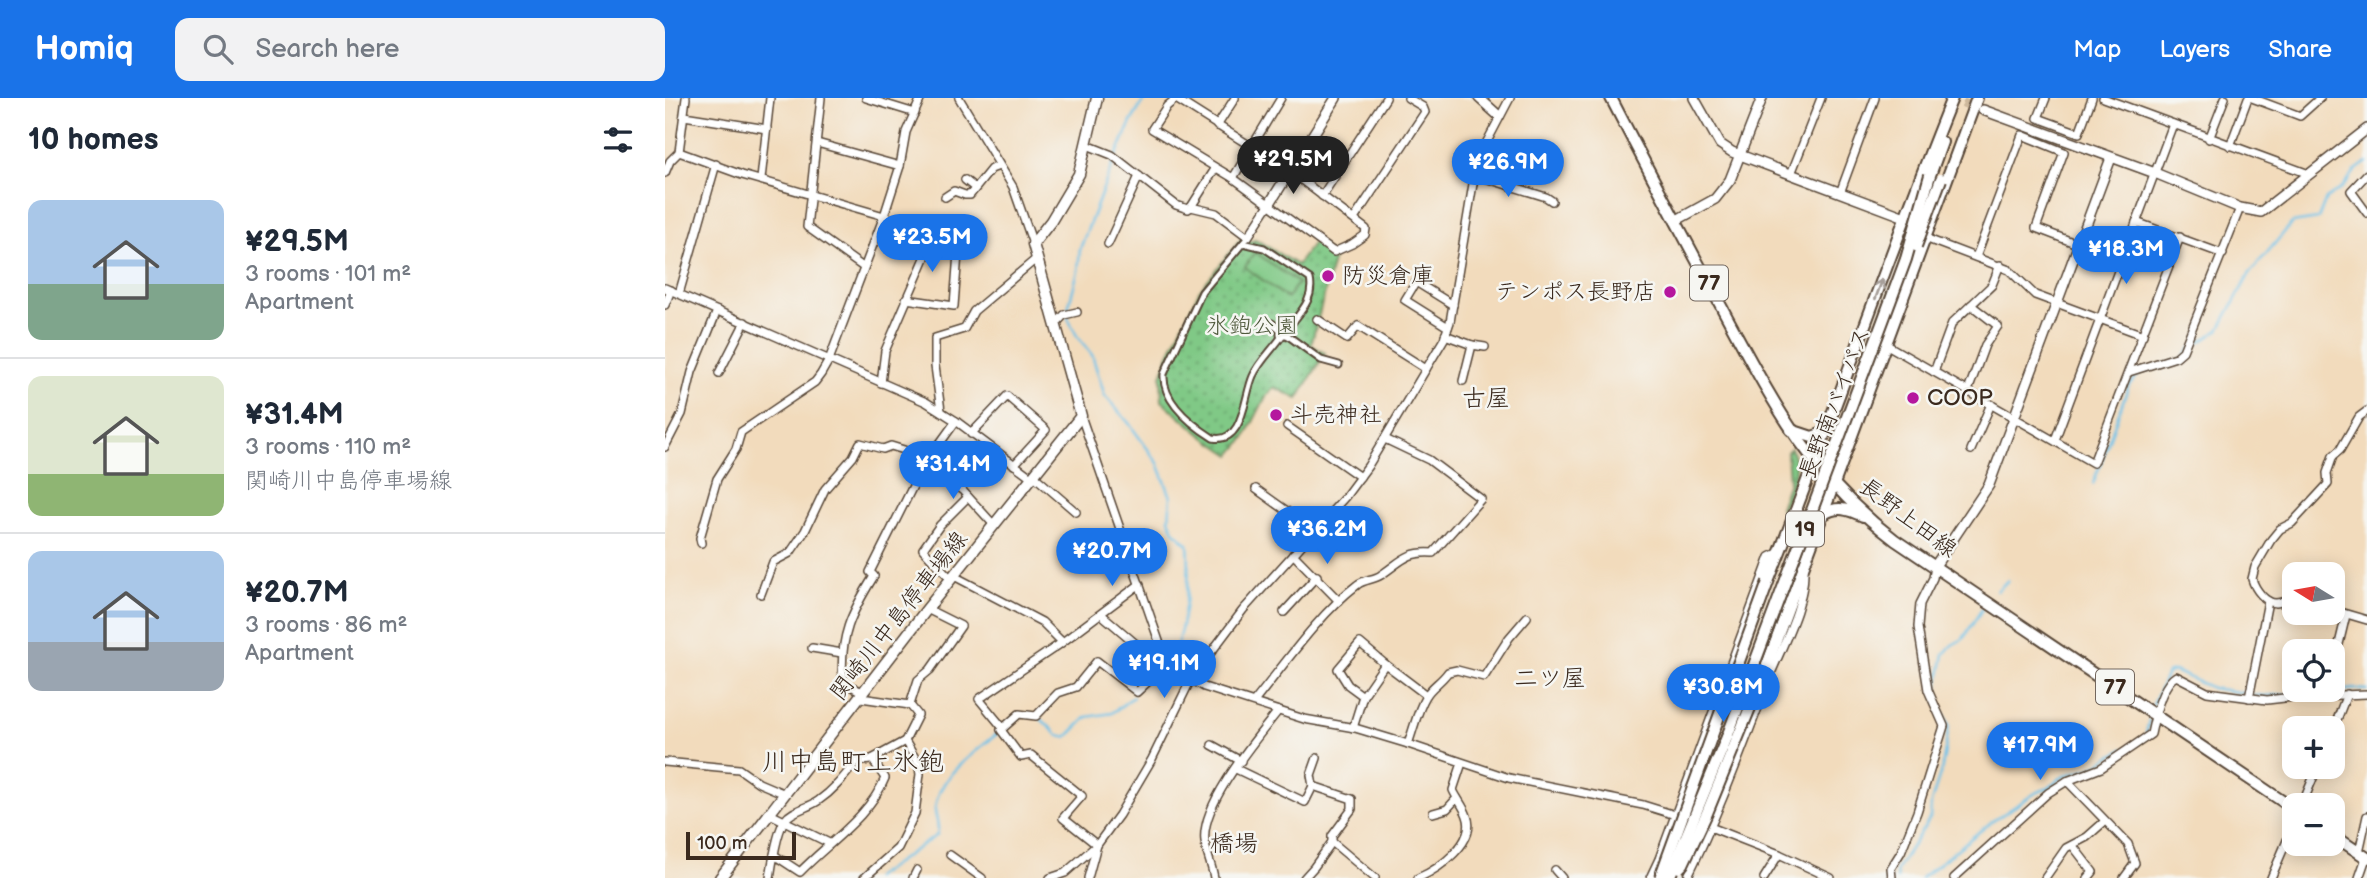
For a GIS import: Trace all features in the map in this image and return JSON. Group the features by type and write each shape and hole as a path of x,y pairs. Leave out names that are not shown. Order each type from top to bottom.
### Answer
{"main road":[{"path":"1081,415 1033,244 1051,221 1079,174 1097,98"},
{"name":"長野上田線","path":"1611,98 1777,409 1815,464 1834,486 1863,516 2282,801"},
{"name":"19","path":"1660,878 1768,582 1952,98"},
{"name":"長野南バイパス","path":"1674,875 1906,259 1935,177 1958,98"},
{"name":"長野南バイパス","path":"1935,177 1971,98"},
{"name":"19","path":"1674,875 1683,864 1707,813 1761,681 1976,98"},
{"name":"関崎川中島停車場線","path":"720,878 927,609 1081,415"},
{"path":"1791,430 1812,436 1826,432"},
{"path":"1824,514 1839,508 1863,516"},
{"path":"1786,539 1794,535 1807,538 1809,554"},
{"path":"2345,843 2364,856"}],"street":[{"path":"665,173 667,161 679,152 686,98"},
{"path":"761,179 769,98"},
{"path":"821,98 807,227 863,267"},
{"path":"866,98 915,113"},
{"path":"701,543 717,479 736,449 741,432 815,382 829,360 884,216 900,166 906,132 921,98"},
{"path":"959,98 1013,187 1033,244"},
{"path":"1252,147 1177,98 1167,106 1153,129 1270,203 1334,252 1366,234 1366,229 1354,219 1291,172"},
{"path":"1217,126 1235,98"},
{"path":"1233,178 1281,98"},
{"path":"1087,145 1116,157 1176,205 1216,213 1246,240 1264,248 1310,279 1310,298 1253,376 1235,429 1230,436 1221,440 1213,438 1168,399 1163,384 1164,374 1202,292 1246,240 1336,98"},
{"path":"1322,196 1386,98"},
{"path":"1354,219 1425,112 1423,107 1408,98"},
{"path":"1479,98 1499,116"},
{"path":"1049,878 1065,873 1097,845 1119,815 1152,758 1191,679 1243,610 1360,477 1385,439 1446,331 1480,155 1510,98"},
{"path":"1675,221 1715,199 1730,180 1762,98"},
{"path":"1791,174 1821,98"},
{"path":"1840,192 1875,98"},
{"path":"2046,98 2038,118 2079,133 2092,98"},
{"path":"2103,98 2309,174"},
{"path":"2126,107 2130,98"},
{"path":"2209,139 2225,98"},
{"path":"2230,146 2250,98 2300,116 2320,98"},
{"path":"1698,101 1720,144 1739,155 1905,217"},
{"path":"1983,110 2155,173 2240,208 2261,212 2367,129"},
{"path":"684,116 767,129"},
{"path":"2055,440 2173,124"},
{"path":"1976,257 2022,135 2064,152 2036,228 2080,245"},
{"path":"817,143 900,166"},
{"path":"679,152 742,175 884,216 933,237 959,240 954,306 906,299"},
{"path":"1892,878 1891,868 1901,852 1917,812 1944,726 1928,691 1918,627 1920,604 1933,578 1935,566 1989,485 2111,158"},
{"path":"665,305 716,164"},
{"path":"945,197 951,189 970,195 991,169 999,166"},
{"path":"1191,207 1215,169"},
{"path":"2367,174 2351,191 2367,214"},
{"path":"1475,175 1552,201"},
{"path":"1108,244 1139,176"},
{"path":"965,180 975,188"},
{"path":"2129,372 2176,356 2183,351 2240,208"},
{"path":"2136,222 2223,254"},
{"path":"881,383 885,351 933,237"},
{"path":"1887,345 2093,463 2180,237"},
{"path":"1925,238 2000,265 2035,295 2143,335"},
{"path":"941,411 935,366 935,338 964,328 974,311 1036,259"},
{"path":"1934,372 1952,323 1992,285 2000,265"},
{"path":"1453,305 1416,282 1405,300 1446,331 1472,345 1485,347"},
{"path":"672,291 941,411 1014,466 1032,476 1076,512"},
{"path":"1968,391 1986,345 1998,326 1971,305"},
{"path":"665,447 682,414 692,372 717,311"},
{"path":"1055,325 1070,313"},
{"path":"1317,319 1347,339 1358,326 1426,369"},
{"path":"719,373 745,323"},
{"path":"1272,323 1321,360 1339,365"},
{"path":"1463,381 1472,345"},
{"path":"971,434 1007,396 1045,430 1014,466"},
{"path":"1971,450 1991,404"},
{"path":"2282,601 2268,601 2254,585 2252,579 2255,567 2280,529 2292,523 2328,484 2327,473 2333,456 2340,450 2359,417 2367,411"},
{"path":"1081,415 1162,650 1175,668 1191,679 1204,687 1278,711 1353,728 1509,778 1643,805 1712,827 1831,878"},
{"path":"770,878 784,820 837,788 856,762 872,759 905,741 918,715 910,705 862,695 843,682 842,653 852,613 874,576 870,572 923,467 956,421"},
{"path":"1287,426 1360,477"},
{"path":"1254,702 1300,645 1359,582 1379,577 1403,558 1417,552 1433,553 1481,499 1429,460 1385,439"},
{"path":"761,594 773,562 790,553 805,531 825,489 853,457 860,443 883,449 891,446 904,450 923,467 962,490 994,525"},
{"path":"1256,489 1315,531"},
{"path":"968,497 940,525 923,549 953,578 1033,617 1062,642"},
{"path":"1650,878 1770,556 1780,552"},
{"path":"1293,554 1339,601"},
{"path":"1686,878 1712,827 1804,586 1804,569"},
{"path":"1284,612 1317,576"},
{"path":"1097,845 1063,818 1082,796 1031,755 1021,757 1001,730 1003,728 979,699 1140,584"},
{"path":"2250,695 2268,601"},
{"path":"910,705 918,680 930,670 961,626 927,609"},
{"path":"1101,614 1163,667"},
{"path":"2340,639 2346,615 2367,620"},
{"path":"1408,744 1426,695 1448,672 1457,670 1484,677 1509,638 1527,617"},
{"path":"1363,696 1348,685 1338,669 1360,643 1426,695"},
{"path":"812,648 842,653"},
{"path":"1003,728 1019,714 1036,716 1058,693 1076,687 1097,661 1137,692 1170,661"},
{"path":"1353,728 1363,696 1385,664"},
{"path":"1954,878 2048,793 2067,781 2101,768 2151,734 2155,714 2170,679 2176,676 2207,692 2250,695 2267,700 2282,696"},
{"path":"2338,716 2347,694 2367,694"},
{"path":"1214,878 1204,839 1209,812 1223,785 1278,711"},
{"path":"864,878 898,848 915,813 920,774 918,763 905,741"},
{"path":"1212,745 1241,761"},
{"path":"1236,769 1305,802 1313,786 1311,775 1317,758"},
{"path":"774,855 800,872 829,843 859,819 882,787 885,778 872,759"},
{"path":"665,762 739,769 759,783 785,794"},
{"path":"1418,878 1434,871 1464,844 1469,818 1453,790 1462,763"},
{"path":"2067,781 2128,844 2135,863 2124,878"},
{"path":"1304,878 1332,842 1332,836 1352,810 1352,799 1313,786"},
{"path":"1433,813 1447,809 1457,798"},
{"path":"770,814 829,843"},
{"path":"2359,878 2364,856 2367,816"},
{"path":"2045,878 2066,848 2087,837 2105,821"},
{"path":"1332,842 1375,878"},
{"path":"1089,878 1097,845"},
{"path":"2073,846 2093,872 2088,878"},
{"path":"2271,878 2282,852"},
{"path":"1764,878 1779,854"},
{"path":"950,855 982,878"},
{"path":"913,878 918,870"},
{"path":"1555,870 1562,878"}],"green space":[{"name":"氷鉋公園","path":"1242,238 1252,242 1255,239 1297,265 1315,241 1334,257 1311,345 1325,353 1298,399 1274,387 1266,396 1245,438 1231,455 1203,436 1162,401 1161,376 1199,291"},
{"path":"1255,252 1298,283 1287,298 1245,267"},
{"path":"1791,448 1795,473 1782,511 1780,508 1789,482 1787,452"}],"waterway":[{"path":"1145,98 1113,163 1080,249 1068,318 1077,336 1092,355 1105,396 1158,463 1171,497 1169,519 1174,531 1188,544 1186,602 1173,657"},
{"path":"2093,484 2129,385 2141,372 2182,360 2191,348 2219,330 2250,273 2292,223 2318,219 2326,199 2341,189 2356,170 2367,162"},
{"path":"1997,591 2008,580"},
{"path":"1897,878 1896,871 1930,818 1931,803 1942,768 1949,726 1936,697 1944,654 1952,645 1963,639 1982,609"},
{"path":"2153,705 2167,673 2174,671 2212,688 2263,696 2282,695"},
{"path":"2345,690 2367,690"},
{"path":"1041,719 1058,735 1067,737 1087,717 1112,713 1133,697"},
{"path":"2146,734 2149,720"},
{"path":"874,878 937,835 935,808 943,785 959,765 998,733"},
{"path":"1921,878 1994,820 2037,792 2049,788 2072,773 2091,768 2123,749"}],"tunnel":[{"path":"1950,98 1979,109"}],"place":[{"name":"防災倉庫","path":"1328,276"},
{"name":"テンポス長野店","path":"1670,292"},
{"name":"COOP","path":"1913,398"},
{"name":"斗売神社","path":"1276,415"}],"district":[{"name":"古屋","path":"1486,398"},
{"name":"二ツ屋","path":"1550,678"},
{"name":"川中島町上氷鉋","path":"853,762"},
{"name":"橋場","path":"1234,843"}]}
